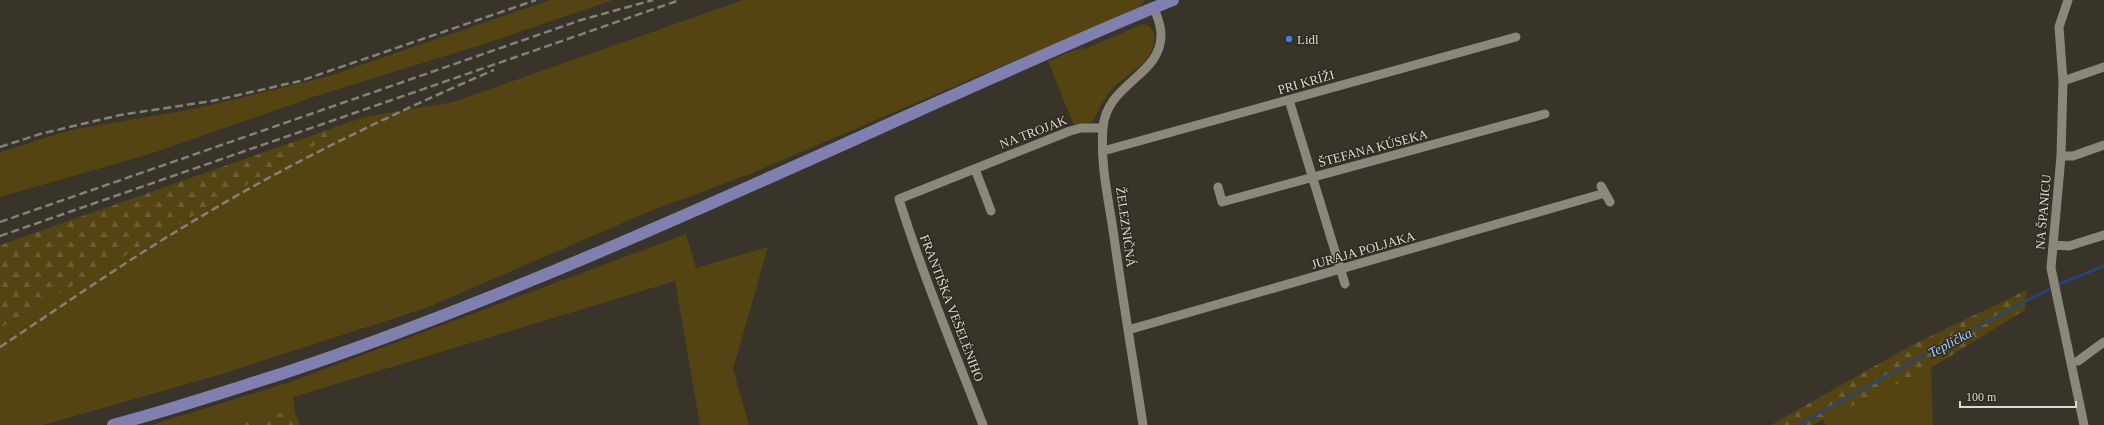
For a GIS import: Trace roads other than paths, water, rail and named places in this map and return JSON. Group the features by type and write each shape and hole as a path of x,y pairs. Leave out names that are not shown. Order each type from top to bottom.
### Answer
{"main road":[{"path":"114,425 181,406 319,361 517,286 662,226 993,77 1173,0"}],"street":[{"name":"NA ŠPANICU","path":"2068,0 2059,27 2063,81 2061,156 2051,268 2084,425"},
{"name":"ŽELEZNIČNÁ","path":"1143,425 1103,151 1103,128 1104,116 1117,94 1146,69 1158,53 1161,33 1154,8"},
{"name":"PRI KRÍŽI","path":"1103,151 1516,37"},
{"path":"2063,81 2104,67"},
{"path":"1288,100 1345,284"},
{"name":"ŠTEFANA KÚSEKA","path":"1218,187 1222,202 1545,114"},
{"name":"NA TROJAK","path":"899,199 1070,131 1081,128 1103,128"},
{"path":"2061,156 2073,156 2104,145"},
{"path":"975,169 991,211"},
{"name":"JURAJA POLJAKA","path":"1128,330 1341,270 1603,189 1610,202"},
{"name":"FRANTIŠKA VEŠELÉNIHO","path":"899,199 910,234 960,369 983,425"},
{"path":"2053,245 2069,246 2104,235"},
{"path":"2078,361 2104,342"}],"waterway":[{"name":"Teplička","path":"2057,285 2104,266"},
{"name":"Teplička","path":"1798,425 1927,353 2053,287"}],"railway":[{"path":"0,147 40,134 120,115 212,101 300,81 536,0"},
{"path":"0,222 581,20 653,0"},
{"path":"0,236 680,0"},
{"path":"0,347 163,239 224,203 338,142 494,70"}],"place":[{"name":"Lidl","path":"1289,39"}]}
